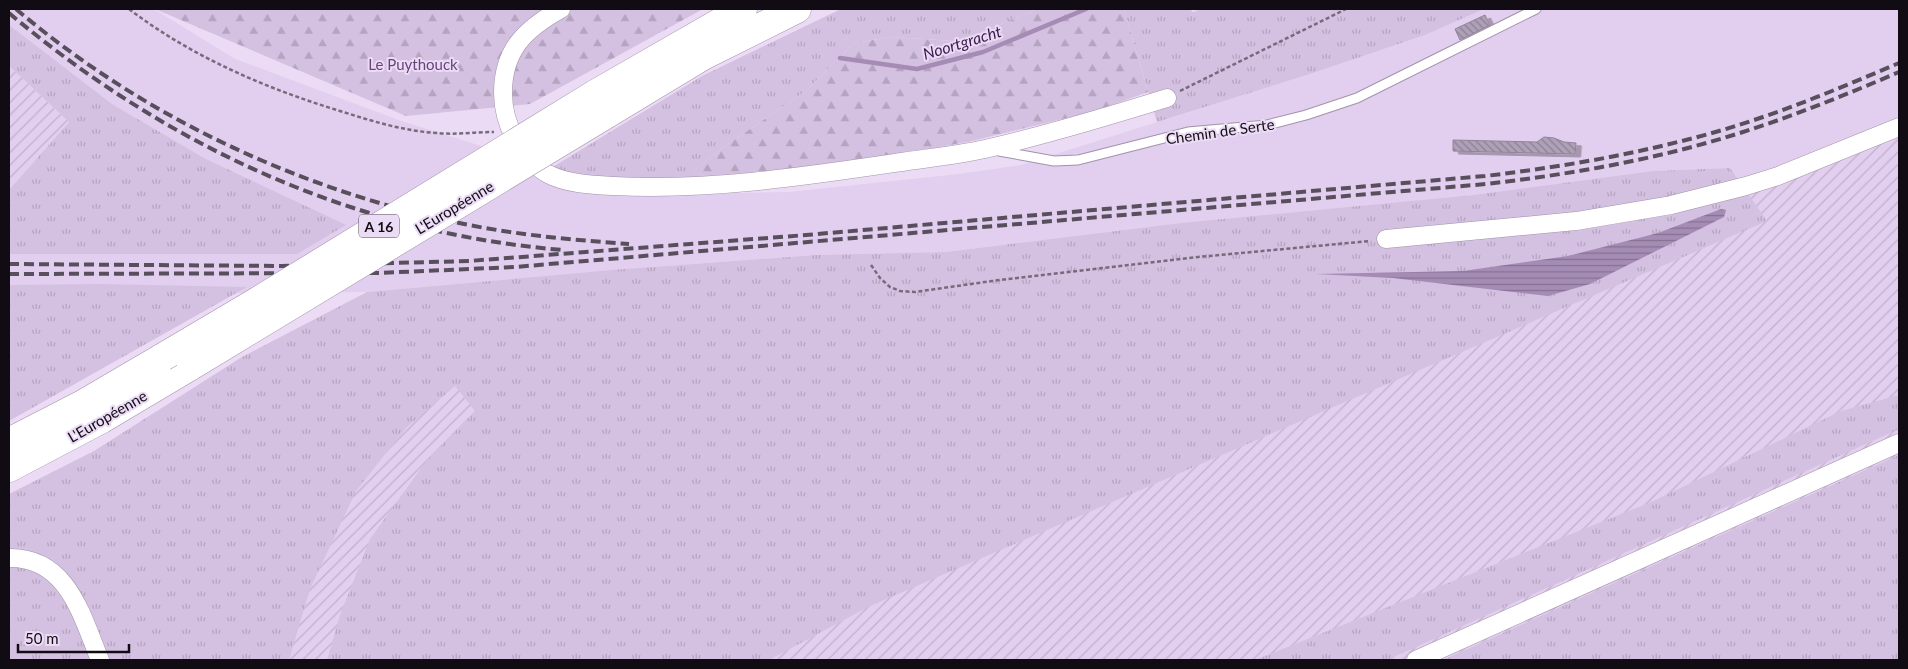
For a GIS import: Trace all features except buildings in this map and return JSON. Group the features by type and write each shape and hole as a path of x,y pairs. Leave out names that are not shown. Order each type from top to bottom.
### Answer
{"highway":[{"name":"L'Européenne","path":"9,468 102,419 191,366 601,104 742,9"},
{"name":"L'Européenne","path":"9,442 81,405 601,104 797,9"}],"street":[{"path":"510,131 503,98 503,80 508,60 516,45 529,30 561,9"},
{"path":"983,150 1083,124 1166,98"},
{"path":"1386,239 1576,221 1671,204 1746,186 1778,176 1899,127"},
{"name":"Chemin de Serte","path":"510,131 526,154 541,169 555,177 582,183 623,186 676,187 826,173 983,150"},
{"path":"1416,660 1899,443"},
{"path":"9,558 40,565 63,581 74,598 100,660"}],"lane":[{"name":"Chemin de Serte","path":"983,150 1007,151 1054,161 1069,161 1188,132 1267,126 1357,98 1536,9"}],"path":[{"path":"129,9 170,37 223,66 286,94 314,103 387,126 410,130 448,134 510,131"},
{"path":"1166,98 1346,9"},
{"path":"871,264 880,278 890,287 900,291 915,292 1198,257 1386,239"}],"shaded area":[{"path":"9,9 154,9 235,59 401,121 638,195 789,192 959,174 1021,165 1310,74 1425,35 1484,9 1899,9 1899,383 1649,503 1730,168 1653,171 1473,195 1181,223 946,252 816,255 613,270 367,292 120,294 9,292 9,254 157,253 206,159 112,104 21,36 9,25"},
{"path":"9,66 69,122 9,190"},
{"path":"1899,137 1899,660 9,660 9,539 279,346 1671,214 1752,194"},
{"path":"1721,209 1726,210 1724,217 1590,284 1548,296 1393,278 1316,274 1463,271 1568,256 1658,233"}],"green space":[{"name":"Le Puythouck","path":"155,9 703,9 530,104 406,116"},
{"path":"841,9 1037,9 985,31 955,41 891,37 854,43 806,91 728,144 693,171 707,177 644,195 551,168 702,76"},
{"path":"1037,9 1124,9 1148,92 1095,111 972,141 864,161 707,177 693,171 728,144 806,91 854,43 891,37 955,41 985,31"},
{"path":"1124,9 1190,9 1193,12 1201,9 1484,9 1425,35 1310,74 1157,122"},
{"path":"9,25 112,104 206,159 346,225 297,254 9,254 9,190 69,122 9,66"},
{"path":"1730,168 1767,221 870,606 769,660 327,660 340,615 370,539 427,460 475,411 455,386 406,428 356,491 310,589 289,660 9,660 9,494 94,451 242,357 367,292 612,270 816,255 946,252 1181,223 1473,195 1653,171"},
{"path":"100,284 247,287 9,421 9,285"},
{"path":"1899,395 1899,429 1387,660 1255,660 1649,503 1841,411"},
{"path":"1899,455 1899,660 1443,660"}],"waterway":[{"name":"Noortgracht","path":"840,58 917,69 983,52 1086,9"}],"railway":[{"path":"16,9 65,48 116,83 170,115 226,144 284,170 343,192 403,210 464,224 546,237 629,244"},
{"path":"9,13 70,61 133,104 199,142 268,175 338,203 411,225 486,240 563,250"},
{"path":"9,264 282,266 469,261 806,235 1485,176 1599,159 1712,133 1783,110 1899,63"},
{"path":"9,274 379,273 515,267 1486,184 1616,164 1711,142 1802,111 1899,72"}]}
